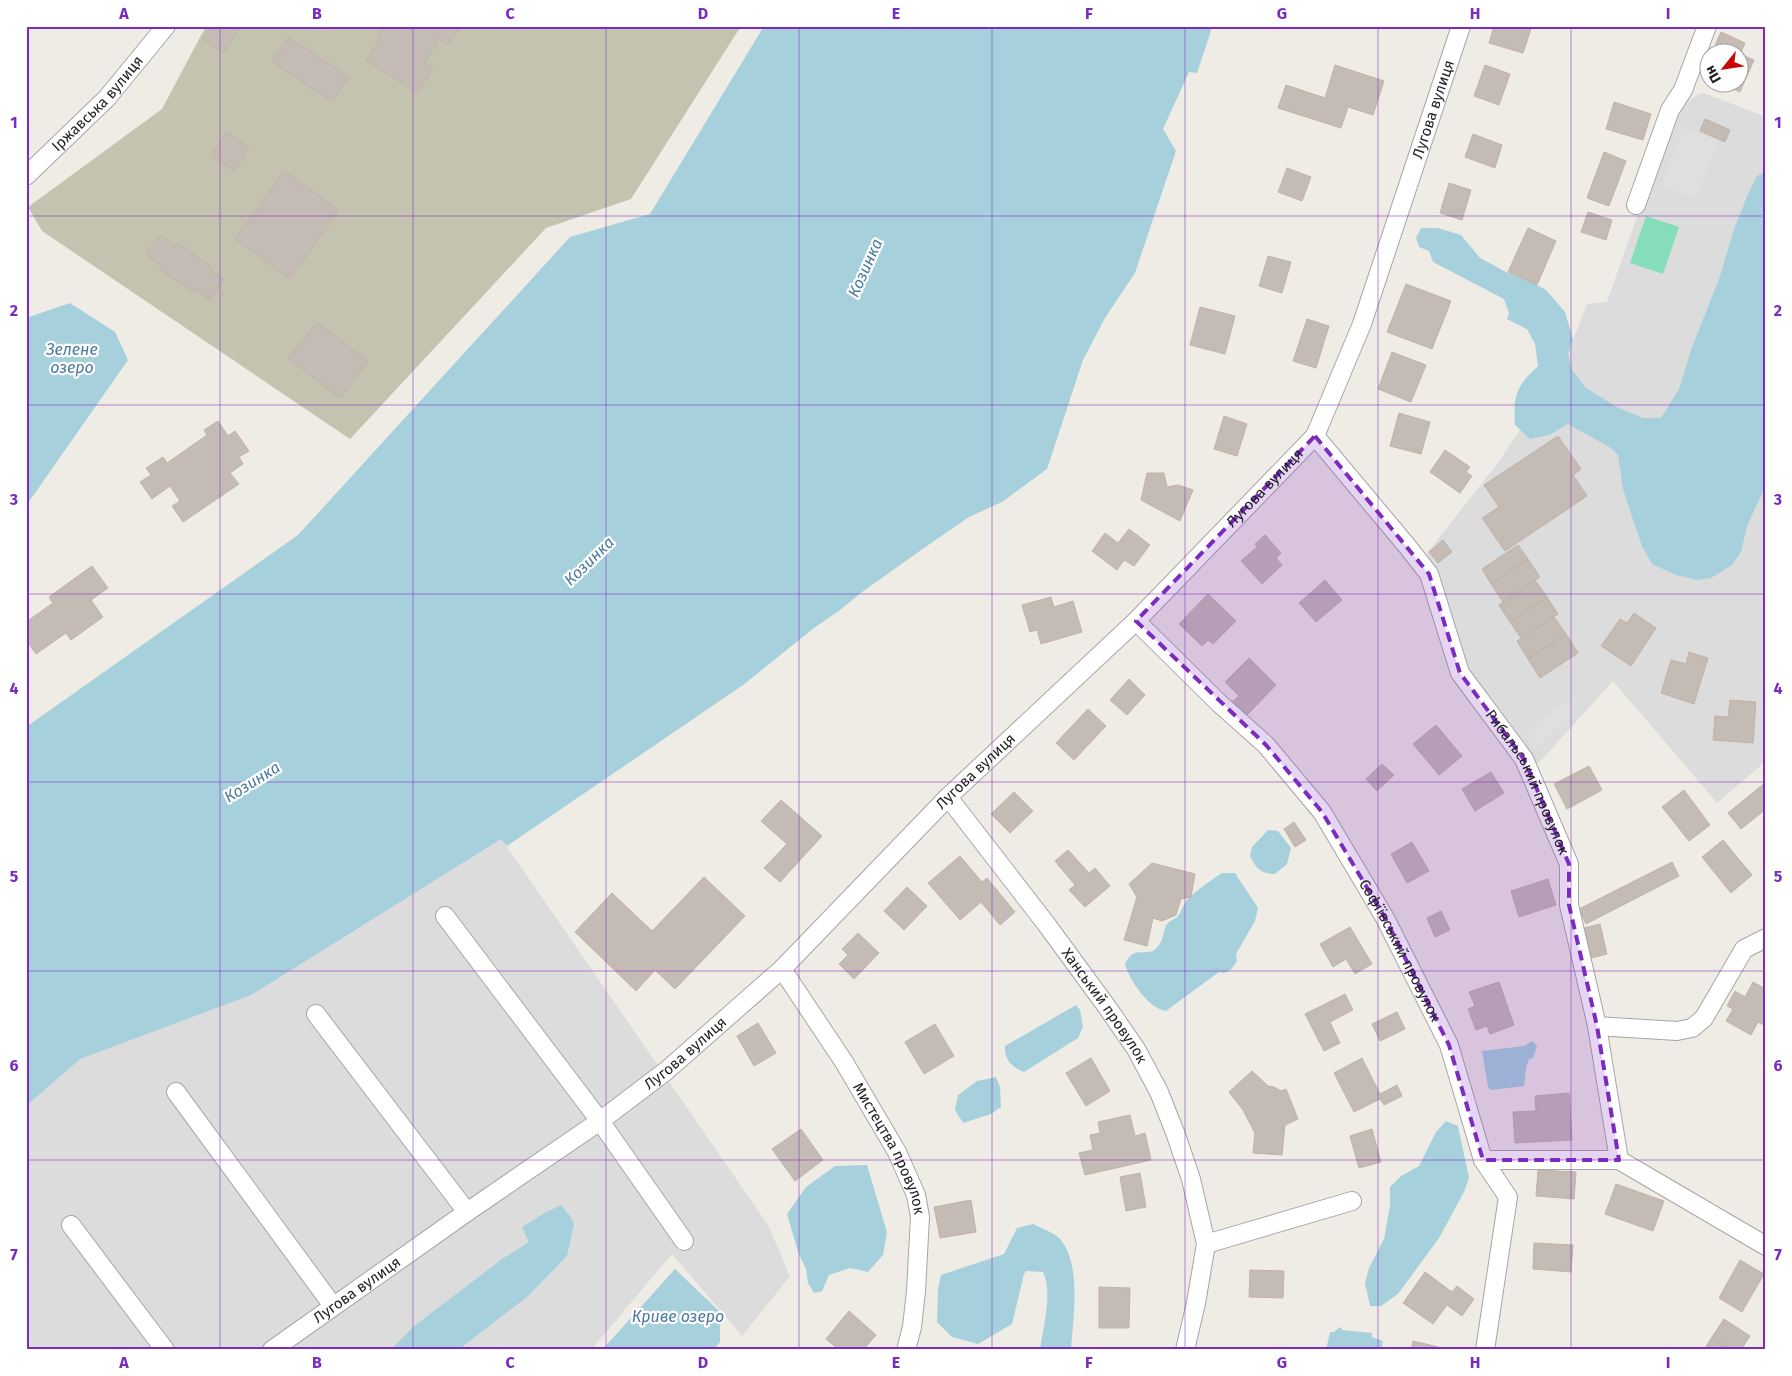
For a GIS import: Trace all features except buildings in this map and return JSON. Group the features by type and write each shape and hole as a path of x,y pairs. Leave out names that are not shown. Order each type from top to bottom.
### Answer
{"street":[{"name":"Іржавська вулиця","path":"26,176 107,98 166,26"},
{"name":"Лугова вулиця","path":"272,1350 467,1212 600,1121 666,1072 782,968 948,798 1136,620 1315,436 1362,324 1461,26"},
{"path":"1636,205 1670,110 1684,90 1707,26"},
{"name":"Рибальський провулок","path":"1315,436 1429,574 1460,673 1524,759 1569,864 1569,905 1598,1026 1619,1160"},
{"name":"Софіївський провулок","path":"1136,620 1219,703 1266,745 1322,812 1385,918 1449,1045 1483,1160 1508,1197 1485,1350"},
{"name":"Ханський провулок","path":"948,798 1047,925 1107,1007 1136,1049 1159,1092 1191,1179 1206,1244 1196,1303 1184,1350"},
{"path":"445,916 600,1121 684,1241"},
{"path":"1598,1026 1677,1030 1692,1028 1704,1018 1744,949 1766,938"},
{"name":"Мистецтва провулок","path":"782,968 844,1062 897,1152 916,1195 920,1217 916,1291 912,1327 906,1350"},
{"path":"316,1014 467,1212"},
{"path":"176,1092 333,1306"},
{"path":"1483,1160 1619,1160 1766,1246"},
{"path":"1206,1244 1352,1202"},
{"path":"71,1225 166,1350"}],"highlighted area":[{"path":"1315,436 1429,574 1460,673 1524,759 1569,864 1569,905 1597,1026 1619,1160 1483,1160 1449,1045 1385,918 1322,812 1266,745 1136,621"}],"shaded area":[{"path":"206,26 741,26 631,199 546,228 350,439 42,231 28,207 162,109"},
{"path":"1704,93 1766,117 1766,761 1717,803 1613,681 1536,766 1468,668 1436,571 1427,553 1497,464 1520,430 1573,340 1587,304 1607,302 1671,120 1690,100 1698,94"},
{"path":"1684,127 1719,141 1696,199 1661,185"},
{"path":"1567,699 1577,711 1535,751 1524,735"},
{"path":"501,838 768,1225 790,1276 742,1336 672,1254 591,1350 26,1350 26,1089 75,1047"}],"green space":[{"path":"1646,216 1679,227 1663,274 1630,263"}],"water":[{"name":"Козинка","path":"764,26 1211,26 1197,73 1189,72 1163,129 1176,151 1135,273 1105,318 1083,360 1047,469 1002,502 969,517 924,548 814,628 743,685 507,846 501,839 251,995 80,1059 26,1106 26,727 298,535 570,237 650,214"},
{"path":"1766,171 1766,485 1747,526 1741,552 1732,565 1711,578 1697,580 1676,575 1652,564 1642,546 1623,489 1618,455 1611,448 1568,424 1549,435 1530,439 1515,425 1515,406 1518,392 1525,380 1538,366 1535,344 1527,329 1507,319 1509,313 1504,299 1433,262 1429,251 1419,247 1416,238 1421,228 1438,228 1461,235 1480,258 1546,290 1565,312 1573,340 1568,354 1572,370 1586,388 1617,407 1643,418 1661,418 1679,389 1692,347 1719,279 1735,226 1749,192 1757,176"},
{"name":"Зелене озеро","path":"70,303 115,332 128,360 26,506 26,318"},
{"path":"1268,830 1278,831 1291,848 1287,864 1275,874 1259,870 1250,856 1252,847"},
{"path":"1222,873 1235,873 1258,908 1255,921 1236,954 1237,961 1230,970 1225,973 1219,972 1166,1011 1160,1009 1141,993 1127,971 1125,964 1133,954 1155,950 1161,943 1166,925 1178,916 1188,899"},
{"path":"1076,1005 1080,1010 1083,1027 1078,1038 1024,1072 1016,1068 1007,1059 1005,1046"},
{"path":"1532,1041 1537,1046 1533,1058 1529,1059 1526,1068 1524,1086 1491,1090 1488,1087 1482,1051 1524,1046"},
{"path":"996,1077 1000,1087 1001,1107 991,1114 963,1123 955,1110 958,1095 977,1081"},
{"path":"1446,1121 1458,1126 1469,1178 1464,1192 1439,1238 1398,1294 1381,1306 1370,1306 1365,1283 1369,1268 1384,1239 1390,1206 1390,1187 1401,1176 1419,1166 1436,1132"},
{"path":"867,1165 887,1232 883,1255 868,1272 850,1268 829,1275 822,1291 814,1293 808,1283 806,1269 798,1252 787,1214 806,1187 835,1166"},
{"path":"561,1205 574,1224 567,1256 527,1297 458,1350 391,1350 413,1327 502,1259 529,1242 522,1227"},
{"path":"1033,1224 1060,1239 1067,1250 1071,1263 1074,1277 1074,1308 1071,1350 1040,1350 1047,1300 1046,1280 1043,1272 1026,1271 1024,1274 1012,1324 978,1344 952,1337 937,1322 938,1290 941,1275 1004,1254 1017,1228"},
{"name":"Криве озеро","path":"675,1269 720,1312 720,1342 713,1350 602,1350"},
{"path":"1342,1327 1342,1330 1372,1333 1372,1337 1383,1341 1381,1350 1326,1350 1330,1332 1334,1332"}]}
